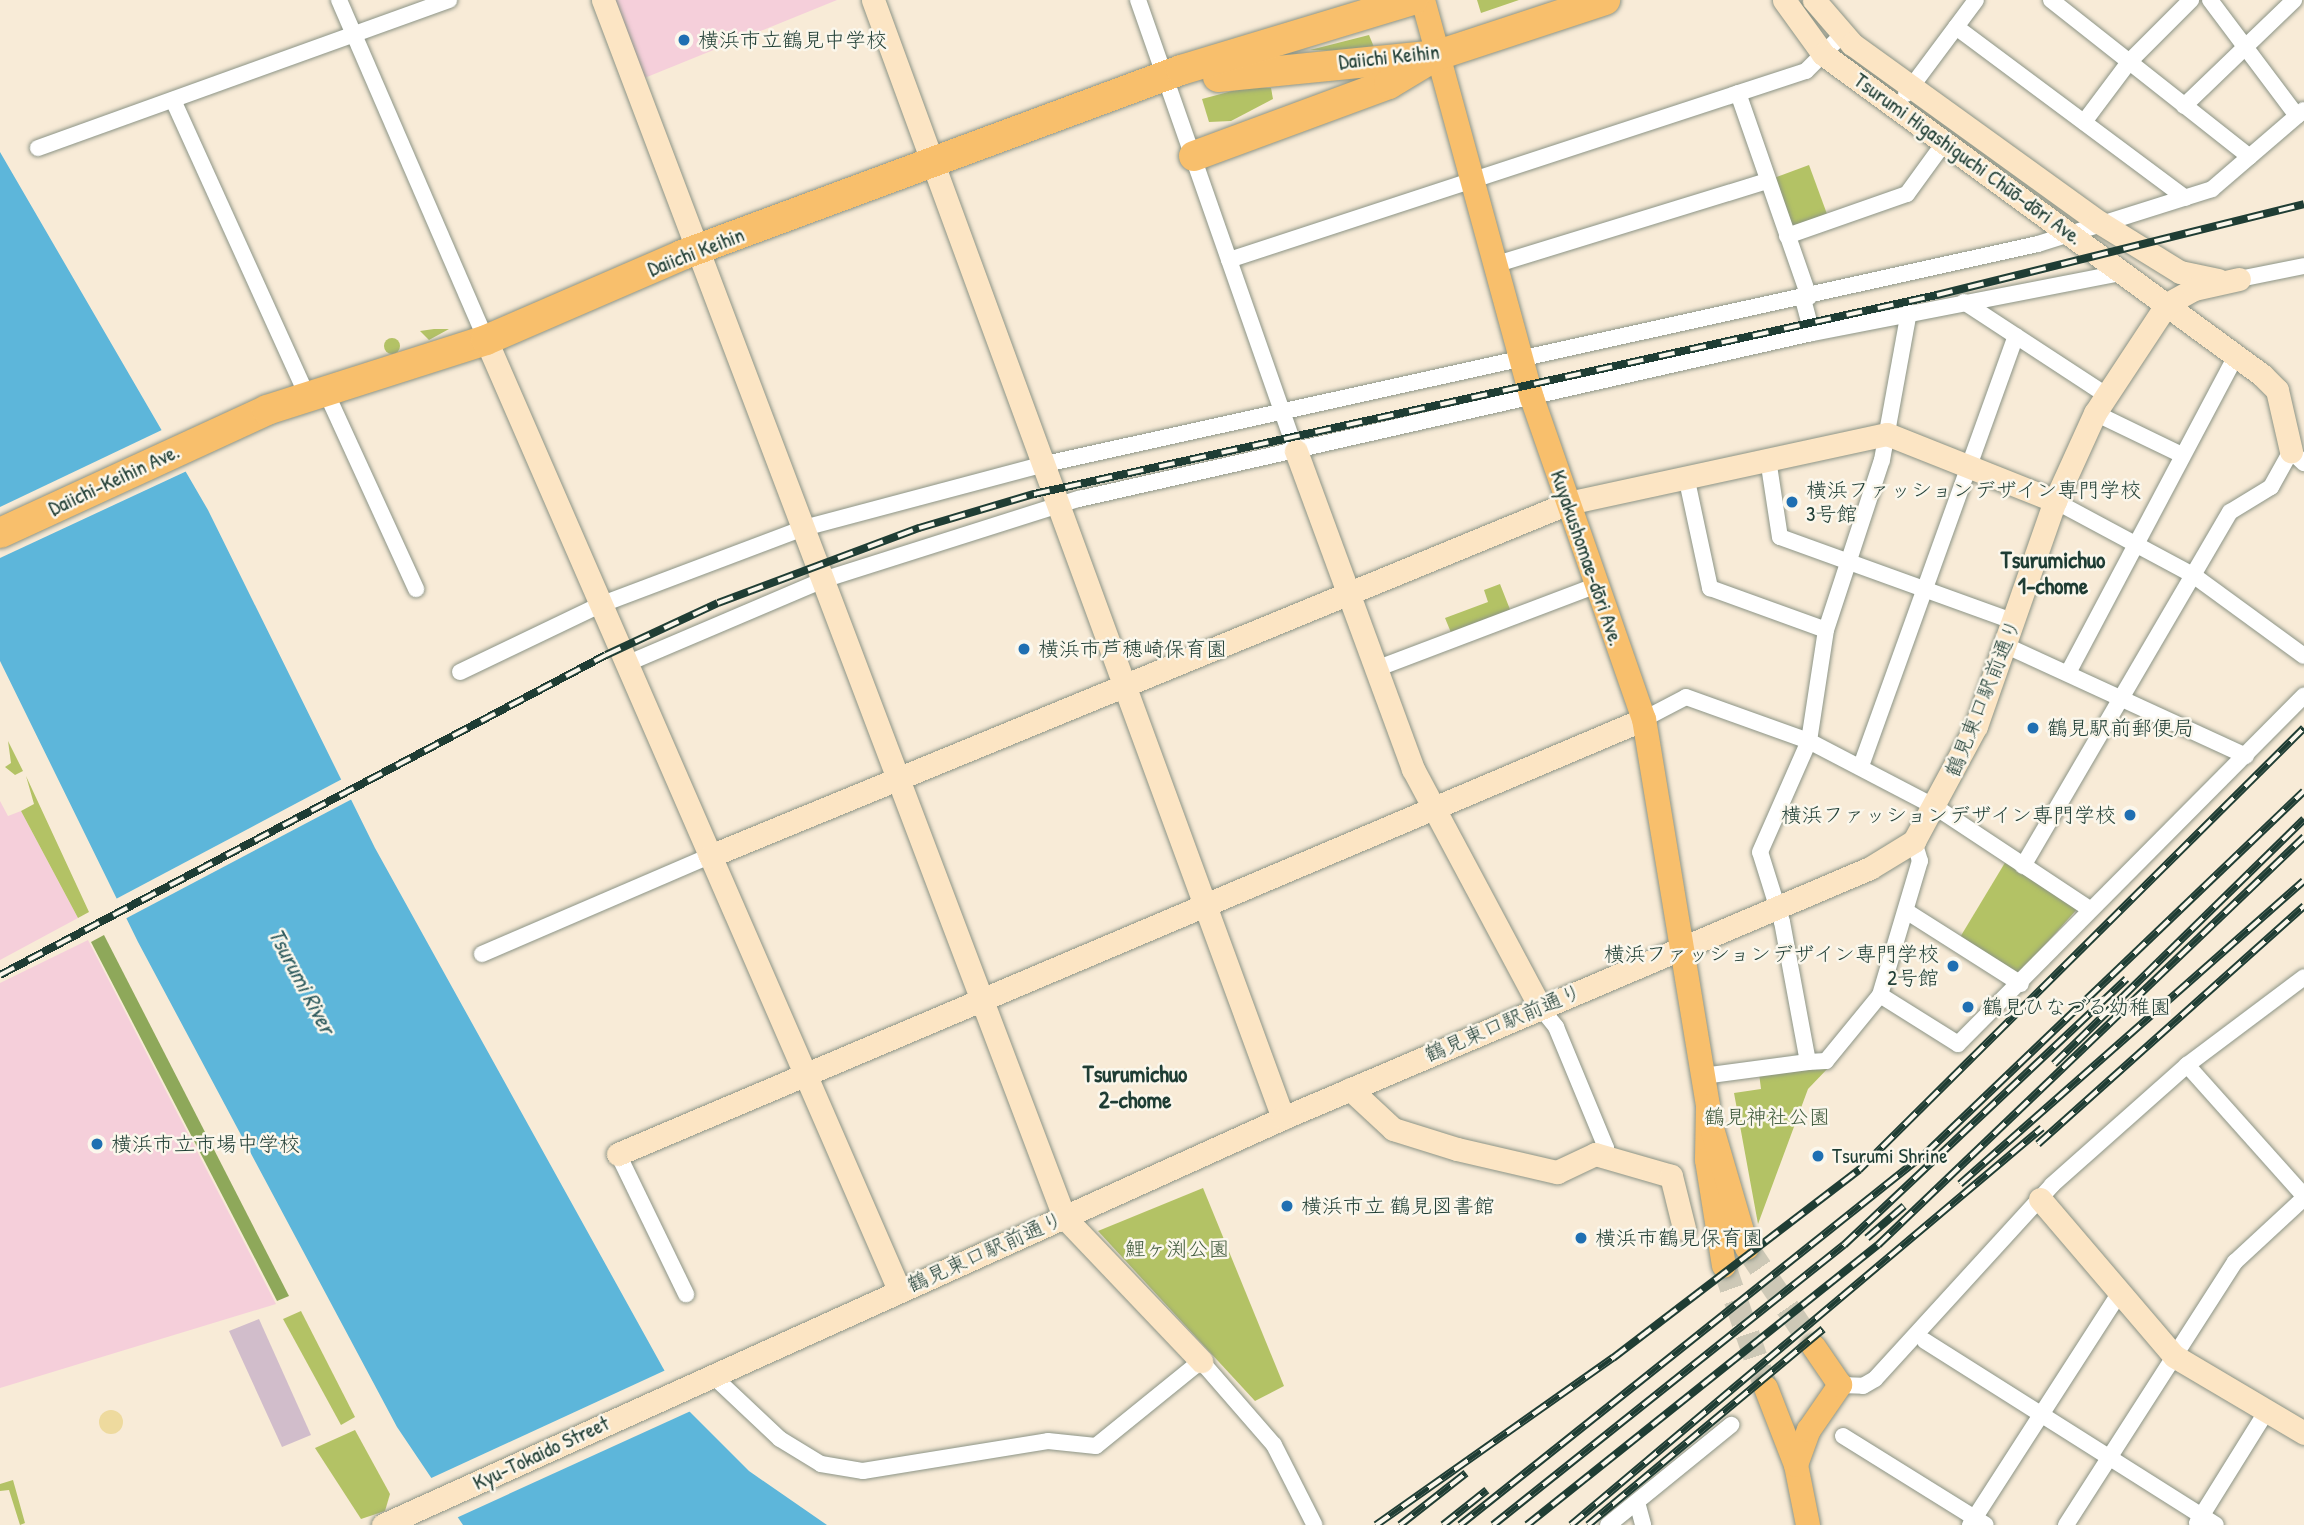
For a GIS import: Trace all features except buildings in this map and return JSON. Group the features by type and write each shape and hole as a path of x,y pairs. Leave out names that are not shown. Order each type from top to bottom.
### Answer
{"highway":[{"name":"Daiichi Keihin","path":"227,426 316,393 486,340 697,250 1167,81 1181,70 1413,0"},
{"name":"Daiichi Keihin","path":"1167,81 1187,86 1242,71 1438,55 1605,0"},
{"path":"1194,156 1389,84 1438,55"},
{"name":"Daiichi-Keihin Ave.","path":"0,533 227,426"}],"main road":[{"name":"Kuyakushomae-dōri Ave.","path":"1423,0 1532,398 1644,719 1710,1125 1747,1248"},
{"name":"Kuyakushomae-dōri Ave.","path":"1710,1125 1707,1160 1724,1266"},
{"path":"1797,1465 1809,1430 1840,1385 1814,1347"},
{"path":"1766,1388 1797,1465 1808,1525"}],"street":[{"path":"339,0 899,1290"},
{"path":"38,148 449,0"},
{"path":"603,0 983,997 1064,1217 1201,1361 1274,1445 1314,1524"},
{"path":"873,0 1121,688 1283,1118"},
{"path":"1138,0 1282,413 1376,669 1433,806 1540,1007 1556,1027 1606,1148 1604,1156"},
{"name":"Tsurumi Higashiguchi Chūō-dōri Ave.","path":"1784,0 1824,54 2167,304 2277,390 2297,457"},
{"name":"Tsurumi Higashiguchi Chūō-dōri Ave.","path":"1814,0 1842,35 2133,245"},
{"path":"1896,107 1976,0"},
{"path":"2051,0 2250,157"},
{"path":"2084,122 2129,62 2191,0"},
{"path":"460,672 600,605 804,528 1041,465 1806,298 2069,233 2212,189 2300,113 2242,45 2210,0"},
{"path":"2184,106 2242,45 2294,0"},
{"path":"1956,27 2185,198"},
{"path":"1228,260 1806,71 1842,35"},
{"path":"1738,93 1787,236 1806,298 1812,333"},
{"path":"173,100 316,393 416,589"},
{"path":"1787,236 1907,194 1944,143"},
{"path":"1494,265 1767,181"},
{"path":"2133,245 2191,276 2239,279"},
{"path":"2133,245 2162,280 2167,304 2194,289 2304,266"},
{"path":"626,664 823,580 1055,506 1812,333 1909,312 2122,273"},
{"path":"1964,302 2016,336 2101,404 2180,454"},
{"name":"鶴見東口駅前通り","path":"706,1378 1283,1118 1681,945 1779,907 1914,841 1937,808 2007,646 2055,501 2101,404 2167,304"},
{"path":"1808,1062 1779,907 1760,852 1809,741 1826,630 1887,434 1909,312"},
{"path":"1861,766 2016,336"},
{"path":"2068,673 2180,454 2235,358"},
{"path":"482,954 710,856 1568,503 1887,434 2055,501 2135,542 2193,575 2304,656"},
{"path":"2023,866 2230,512 2271,487 2297,457"},
{"path":"1768,459 1780,537 2015,622"},
{"path":"1686,476 1710,588 1826,630"},
{"path":"1376,669 1597,585"},
{"path":"2007,646 2246,756"},
{"path":"1880,995 1958,1044 2021,984 2088,908 2246,756 2304,695"},
{"path":"686,1294 618,1154 1433,806 1644,719 1686,697 1809,741 1861,766 1937,808 2088,908"},
{"path":"1703,1076 1826,1061 1880,995 1920,861 1914,841"},
{"path":"1906,911 2021,984"},
{"path":"1840,1385 1863,1386 1875,1379 2040,1199 2187,1065 2304,977"},
{"path":"2066,1525 2235,1262 2304,1197 2187,1065"},
{"path":"1350,1089 1393,1129 1498,1160 1559,1172 1582,1157 1604,1156 1675,1178 1685,1228"},
{"path":"2040,1199 2174,1356 2304,1433"},
{"path":"1843,1436 1977,1522 2041,1414 2119,1294"},
{"path":"1925,1341 2109,1457 2198,1520 2216,1525"},
{"path":"706,1378 780,1439 821,1464 863,1471 1048,1441 1096,1446 1201,1361"},
{"name":"Kyu-Tokaido Street","path":"385,1525 706,1378"},
{"path":"2198,1520 2266,1412"},
{"path":"1608,1525 1731,1425"},
{"path":"1637,1502 1643,1525"}],"shaded area":[{"name":"横浜市立鶴見中学校","path":"613,0 837,0 642,79"},
{"path":"0,801 8,816 21,811 78,918 0,960"},
{"name":"横浜市立市場中学校","path":"88,940 276,1304 0,1388 0,983"},
{"path":"259,1319 311,1435 282,1447 229,1331"}],"green space":[{"path":"1477,0 1519,0 1481,13"},
{"path":"1369,35 1376,52 1310,50"},
{"path":"1247,87 1271,88 1273,99 1231,121 1209,122 1202,99"},
{"path":"1809,165 1827,214 1792,227 1774,178"},
{"path":"434,329 449,329 429,340 420,331"},
{"path":"389,338 395,338 400,346 398,352 389,354 384,349 384,343"},
{"path":"1500,584 1511,612 1452,635 1445,618 1488,602 1484,590"},
{"path":"8,741 23,771 15,775 5,767 11,763"},
{"path":"26,776 89,912 78,918 21,811 34,804"},
{"path":"2006,861 2079,907 2017,976 1959,939"},
{"path":"104,935 289,1296 277,1301 91,942"},
{"name":"鶴見神社公園","path":"1830,1066 1808,1089 1758,1224 1734,1093 1761,1089 1759,1073"},
{"name":"鯉ヶ渕公園","path":"1203,1188 1284,1386 1255,1401 1098,1231"},
{"path":"301,1311 355,1417 341,1425 283,1319"},
{"path":"355,1430 390,1494 385,1511 361,1519 315,1448"},
{"path":"13,1480 25,1523 20,1525 9,1490 0,1491 0,1484"}],"sand":[{"path":"111,1410 122,1417 123,1422 116,1433 111,1434 100,1427 99,1422 106,1411"}],"water":[{"name":"Tsurumi River","path":"0,152 208,510 375,848 688,1410 749,1471 827,1525 463,1525 397,1427 138,942 0,661"}],"pier":[{"path":"166,428 189,470 0,558 0,507"},
{"path":"344,778 354,798 123,920 114,900"},
{"path":"668,1369 693,1410 454,1519 427,1480"}],"tunnel":[{"path":"1747,1248 1814,1347"},
{"path":"1724,1266 1766,1388"}],"railway":[{"path":"0,975 606,655 718,603 919,528 1034,494 1937,295 2304,204"},
{"path":"1376,1525 1613,1358 1859,1170 2304,728"},
{"path":"1460,1525 1926,1153 2304,791"},
{"path":"2054,1064 2304,819"},
{"path":"1527,1525 1878,1245 2304,837"},
{"path":"1960,1184 2304,881"},
{"path":"2038,1144 2304,906"},
{"path":"1493,1525 1844,1245 2126,979"},
{"path":"1571,1525 2042,1128"},
{"path":"1867,1238 1904,1206"},
{"path":"1588,1525 1823,1329"},
{"path":"1400,1525 1466,1473"},
{"path":"1443,1525 1487,1490"}],"place":[{"name":"横浜市立鶴見中学校","path":"684,40"},
{"name":"横浜ファッションデザイン専門学校 3号館","path":"1792,502"},
{"name":"横浜市芦穂崎保育園","path":"1024,649"},
{"name":"鶴見駅前郵便局","path":"2033,728"},
{"name":"横浜ファッションデザイン専門学校","path":"2130,815"},
{"name":"横浜ファッションデザイン専門学校 2号館","path":"1953,966"},
{"name":"鶴見ひなづる幼稚園","path":"1968,1007"},
{"name":"横浜市立市場中学校","path":"97,1144"},
{"name":"Tsurumi Shrine","path":"1818,1156"},
{"name":"横浜市立 鶴見図書館","path":"1287,1206"},
{"name":"横浜市鶴見保育園","path":"1581,1238"}],"district":[{"name":"Tsurumichuo 1-chome","path":"2053,573"},
{"name":"Tsurumichuo 2-chome","path":"1135,1087"}]}
